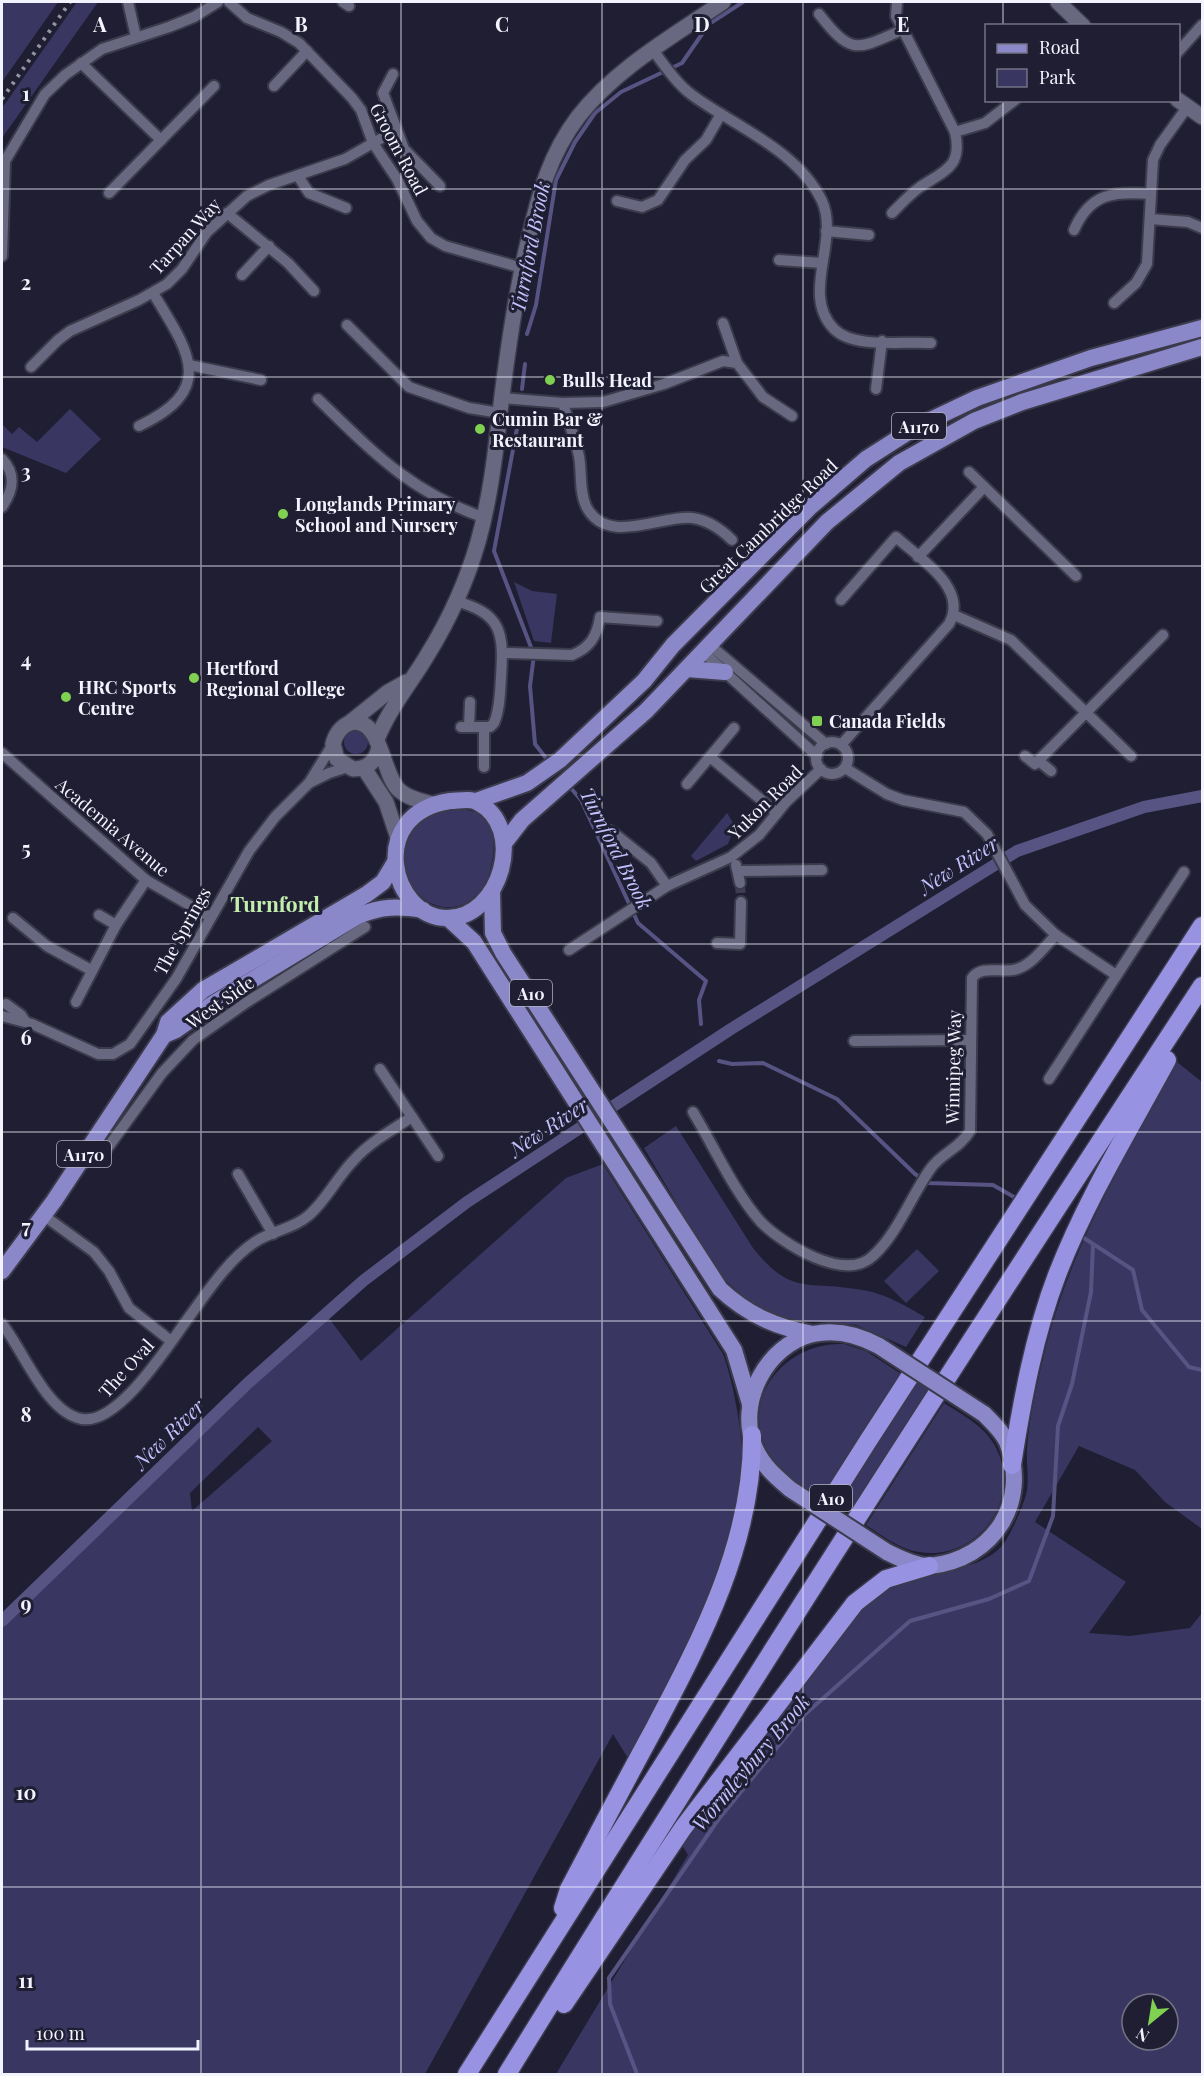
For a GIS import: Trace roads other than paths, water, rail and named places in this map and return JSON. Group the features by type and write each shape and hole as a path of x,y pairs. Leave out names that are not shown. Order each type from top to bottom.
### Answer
{"highway":[{"name":"A10","path":"467,2074 874,1431 1203,926"},
{"name":"A10","path":"511,2068 642,1855 875,1489 1203,986"},
{"path":"1012,1465 1023,1401 1056,1277 1097,1189 1172,1051 1181,1019"},
{"path":"555,1932 569,1889 705,1632 737,1539 750,1487 752,1435"},
{"path":"511,2068 567,2000 683,1828 855,1603 886,1579 929,1566"}],"main road":[{"path":"409,681 388,692 340,729 333,744 338,759 348,767 364,768 375,760 379,737 409,681 429,653 474,556 492,486 501,406 522,268 541,189 561,141 603,89 653,50 723,2"},
{"path":"1058,2 1081,24"},
{"path":"1183,103 1203,117"},
{"name":"Great Cambridge Road","path":"476,801 509,790 539,775 560,760 611,714 662,662 673,645 819,498 866,459 916,427 956,407 1020,381 1090,358 1203,328"},
{"name":"A1170","path":"505,842 522,820 646,711 827,522 871,484 921,448 974,421 1022,402 1203,347"},
{"path":"662,662 688,646 705,647 695,624"},
{"path":"687,669 725,672"},
{"path":"348,724 364,724 379,737 391,781 400,792 417,801 432,804 476,801 493,814 505,842 492,892 475,910 448,918 423,910 401,884 395,862 398,838 407,820 432,804"},
{"path":"364,768 386,802 398,838"},
{"name":"A1170","path":"2,1271 43,1215 164,1035 168,1022 194,997 226,975 246,967 378,887 395,862"},
{"name":"A10","path":"448,918 474,942 734,1350 750,1404 755,1447 768,1470 790,1490 887,1552 929,1566 966,1557 992,1540 1009,1510 1012,1465 1006,1441 984,1414 862,1336 843,1333 813,1334 762,1320 739,1306 720,1289 498,943 493,933 491,918 492,892"},
{"name":"A1170","path":"164,1035 176,1030 214,1002 243,996 369,911 395,906 423,910"},
{"path":"243,996 238,978 246,967"},
{"name":"A10","path":"750,1404 758,1381 771,1359 790,1345 813,1334"}],"street":[{"path":"128,2 136,37"},
{"path":"2,256 4,249 3,179 8,152 45,94 81,63 102,49 194,17 218,2"},
{"name":"Groom Road","path":"229,2 247,18 281,32 307,51 361,110 373,143 397,179 417,221 431,238 450,248 522,268"},
{"path":"892,213 921,186 951,166 957,150 955,132 896,16 897,2"},
{"path":"819,14 840,38 848,45 856,47 902,30"},
{"path":"1180,51 1203,25"},
{"path":"653,50 690,93 770,145 811,184 824,209 826,231 822,263 821,308 831,325 851,340 931,343"},
{"path":"274,86 307,51"},
{"path":"81,63 161,140"},
{"path":"393,74 383,93 396,130 408,154 440,186"},
{"path":"109,193 214,86"},
{"path":"955,132 985,123 1012,102"},
{"path":"1114,303 1136,283 1145,270 1155,153 1183,103"},
{"path":"617,201 642,207 658,200 685,160 706,140 721,114"},
{"name":"Tarpan Way","path":"31,367 70,331 153,293 182,269 207,232 255,192 345,159 396,130"},
{"path":"298,176 309,193 346,208"},
{"path":"1074,230 1080,216 1098,199 1130,192 1151,194"},
{"path":"228,213 269,246 314,291"},
{"path":"1150,219 1188,222 1203,228"},
{"path":"826,231 869,236"},
{"path":"242,275 269,246"},
{"path":"779,260 822,263"},
{"path":"139,426 162,415 179,401 188,385 189,365 178,336 153,293"},
{"path":"723,322 737,363 763,397 792,416"},
{"path":"347,325 409,387 469,408 614,399 693,375 723,361 737,363"},
{"path":"876,389 882,341"},
{"path":"189,365 261,380"},
{"path":"318,399 362,444 385,463 440,500 485,518"},
{"path":"563,403 579,454 583,496 592,514 603,523 619,528 691,518 713,525 732,540"},
{"path":"2,459 11,473 13,486 2,507"},
{"path":"969,472 1077,576"},
{"path":"918,557 984,486"},
{"path":"841,600 896,537 951,590 954,602 954,615 841,745"},
{"path":"455,601 487,614 496,623 501,634 504,653 498,709 494,723 484,727 465,727 470,702"},
{"path":"954,615 1011,640 1131,756"},
{"path":"504,653 568,656 581,652 598,632 600,618 657,621"},
{"path":"1037,762 1163,635"},
{"path":"705,647 725,672 817,756 821,769 833,774 845,768"},
{"path":"705,647 826,744 841,745 848,753 845,768"},
{"path":"484,727 484,767"},
{"path":"687,784 734,728"},
{"name":"The Springs","path":"2,1016 25,1021 98,1054 113,1054 123,1050 145,1026 249,851 275,817 309,783 333,744"},
{"path":"817,756 826,744"},
{"name":"Academia Avenue","path":"2,753 146,880 210,917"},
{"path":"1025,756 1052,771"},
{"path":"710,757 777,813"},
{"path":"309,783 348,767"},
{"path":"845,768 887,794 903,800 964,812 987,834 1025,905 1056,934 1116,975"},
{"name":"Yukon Road","path":"569,950 667,886 731,857 759,835 777,813 821,769"},
{"path":"611,831 651,863 667,886"},
{"name":"Yukon Road","path":"731,857 739,877 822,870"},
{"path":"1049,1079 1184,872"},
{"path":"76,1002 116,925 146,880"},
{"path":"717,943 740,944 741,902"},
{"path":"99,915 116,925"},
{"path":"13,918 47,946 91,970"},
{"name":"West Side","path":"98,1161 162,1073 193,1040 243,996 365,927"},
{"name":"Winnipeg Way","path":"693,1112 761,1221 779,1236 820,1260 835,1266 850,1267 863,1263 873,1256 926,1176 939,1160 963,1143 970,1131 970,987 974,975 983,970 1016,970 1027,964 1056,934"},
{"path":"2,1016 4,1001"},
{"name":"The Springs","path":"4,1001 25,1021"},
{"path":"854,1041 970,1040"},
{"path":"380,1069 438,1156"},
{"name":"The Oval","path":"2,1324 42,1387 70,1414 87,1419 107,1413 134,1388 243,1252 309,1215 354,1159 370,1145 412,1117"},
{"path":"238,1174 273,1234"},
{"path":"43,1215 94,1252 109,1271 129,1308 171,1341"}],"waterway":[{"name":"Turnford Brook","path":"527,334 536,305 556,180 575,142 595,113 621,92 682,63 709,24 743,2"},
{"name":"Turnford Brook","path":"522,389 525,364"},
{"name":"Turnford Brook","path":"518,423 494,551 534,655 530,686 535,744 549,762"},
{"name":"Turnford Brook","path":"569,786 581,800 638,923 706,981 699,1000 701,1024"},
{"name":"New River","path":"2,1621 248,1383 363,1281 467,1202 731,1029 1017,851 1144,807 1202,796"},
{"name":"Turnford Brook","path":"719,1061 732,1064 763,1063 837,1099 915,1174 928,1183 993,1185 1014,1197"},
{"name":"Turnford Brook","path":"1084,1238 1133,1270 1142,1310 1189,1367 1202,1370"},
{"name":"Wormleybury Brook","path":"637,2074 610,2004 609,1978 718,1820 802,1717 910,1621 989,1599 1029,1581 1053,1516 1058,1426 1072,1384 1091,1292 1093,1244"}],"tunnel":[{"path":"740,883 741,902"}],"railway":[{"path":"2,99 70,2"}],"place":[{"name":"Bulls Head","path":"550,380"},
{"name":"Cumin Bar & Restaurant","path":"480,429"},
{"name":"Longlands Primary School and Nursery","path":"283,514"},
{"name":"Hertford Regional College","path":"194,678"},
{"name":"HRC Sports Centre","path":"66,697"},
{"name":"Canada Fields","path":"817,721"}],"district":[{"name":"Turnford","path":"275,903"}]}
